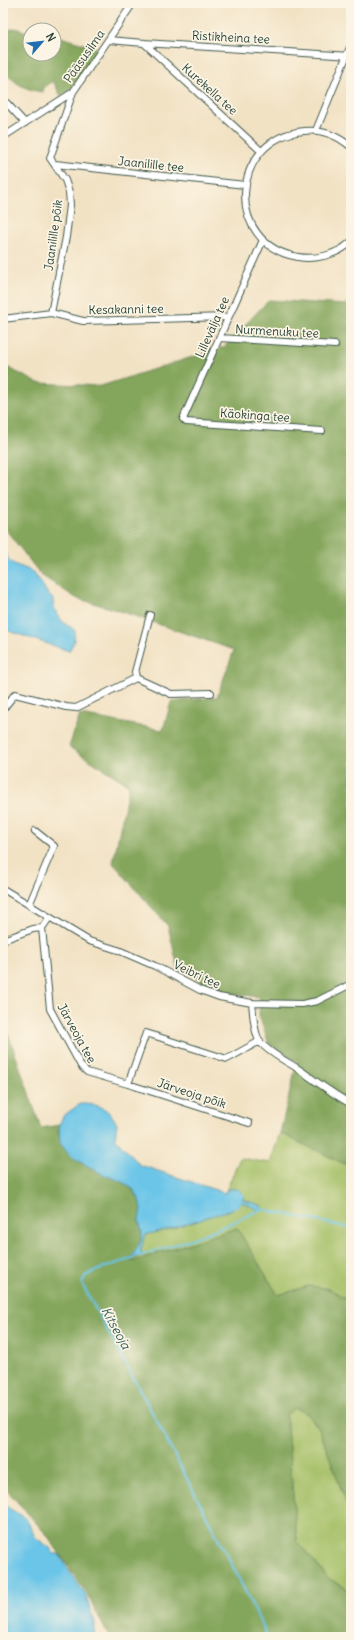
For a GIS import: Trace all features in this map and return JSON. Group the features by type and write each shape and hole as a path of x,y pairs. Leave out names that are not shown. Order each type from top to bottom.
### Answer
{"street":[{"name":"Pääsusilma","path":"3,137 73,92 84,73 109,40 133,3"},
{"name":"Ristikheina tee","path":"109,40 349,56"},
{"name":"Kurekella tee","path":"144,43 261,150"},
{"path":"317,131 349,56 351,45"},
{"path":"55,164 50,158 73,92"},
{"path":"3,98 25,123"},
{"path":"351,148 340,139 317,131 297,132 278,138 261,150 250,167 245,185 244,200 247,214 253,227 263,240 281,252 304,258 316,258 339,250 351,242"},
{"name":"Jaanilille tee","path":"55,164 245,185"},
{"name":"Jaanilille põik","path":"51,313 66,237 70,205 69,192 65,180 55,164"},
{"name":"Lillevälja tee","path":"186,422 183,419 263,240"},
{"name":"Kesakanni tee","path":"3,319 51,313 83,320 228,317"},
{"name":"Nurmenuku tee","path":"219,338 335,344"},
{"name":"Käokinga tee","path":"186,422 322,430"},
{"path":"136,678 135,672 150,615"},
{"path":"136,678 171,694 211,693"},
{"path":"3,709 15,694 66,707 76,708 136,678"},
{"path":"29,905 54,846 35,831"},
{"name":"Veibri tee","path":"3,889 89,941 118,950 155,966 200,990 219,997 252,1003 302,1004 317,1001 351,984"},
{"path":"3,940 33,929 42,928 49,918"},
{"name":"Järveoja tee","path":"42,928 48,999 53,1016 81,1066 87,1072 128,1084"},
{"path":"252,1003 254,1021 260,1041 276,1057 299,1069 332,1093 351,1104"},
{"path":"128,1084 146,1033 227,1059 260,1041"},
{"name":"Järveoja põik","path":"128,1084 248,1123"}],"green space":[{"path":"15,28 22,30 22,62 62,62 62,37 100,49 70,90 61,96 53,81 43,88 43,92 26,88 6,75 3,67 3,32"},
{"path":"269,300 344,305 351,302 351,1167 280,1133 297,1062 269,1044 259,1016 260,997 220,992 178,968 168,926 113,863 129,785 69,747 80,715 163,730 171,702 217,697 234,650 120,611 76,598 41,575 3,526 3,365 38,383 101,386 224,347"},
{"path":"3,1019 41,1128 59,1125 58,1134 104,1175 123,1182 133,1190 139,1199 141,1209 139,1220 142,1233 141,1241 131,1262 237,1228 278,1295 309,1286 330,1289 351,1302 351,1516 319,1428 306,1413 294,1408 286,1415 297,1541 328,1578 351,1591 351,1637 109,1637 87,1594 47,1535 3,1486"},
{"path":"280,1133 351,1167 351,1302 330,1289 309,1286 278,1295 237,1228 130,1262 131,1259 141,1256 141,1249 145,1235 170,1229 235,1208 242,1202 262,1206 225,1193 240,1158 270,1163"},
{"path":"294,1408 306,1413 319,1428 351,1516 351,1591 328,1578 297,1541 286,1415"}],"water":[{"path":"3,546 12,563 29,570 37,577 53,599 55,610 59,617 64,623 75,631 74,642 69,651 3,628"},
{"path":"80,1104 98,1106 106,1110 114,1118 117,1124 115,1138 140,1165 225,1193 228,1189 238,1189 244,1195 243,1200 262,1206 259,1210 242,1202 236,1208 145,1235 141,1249 141,1256 131,1259 141,1241 142,1233 139,1220 141,1209 139,1199 134,1190 123,1182 104,1175 70,1156 60,1143 59,1125 63,1116"},
{"path":"3,1502 10,1509 26,1518 35,1537 50,1548 54,1554 59,1554 85,1594 95,1623 94,1637 3,1637"}],"waterway":[{"name":"Kitseoja","path":"139,1256 202,1235 261,1209 351,1228"},
{"name":"Kitseoja","path":"133,1258 85,1276 82,1284 153,1414 268,1637"}]}
